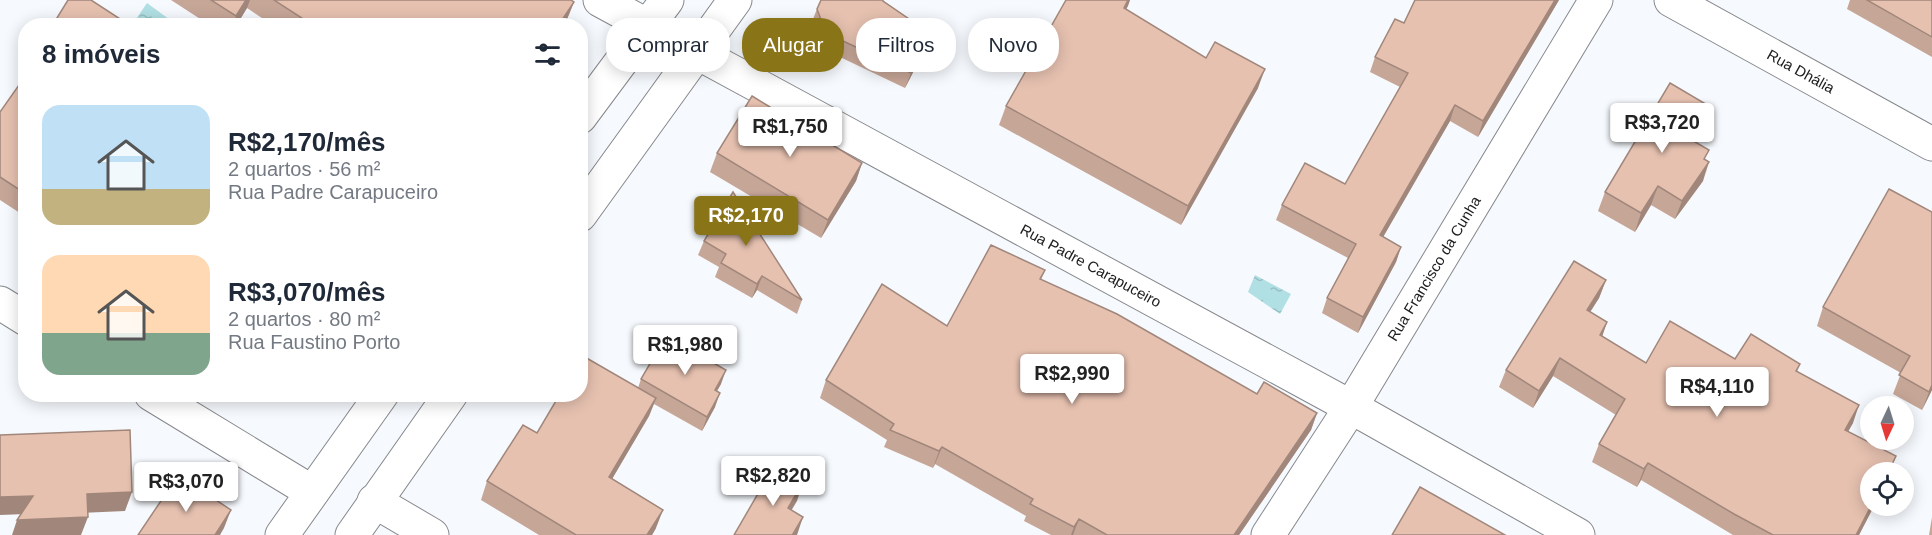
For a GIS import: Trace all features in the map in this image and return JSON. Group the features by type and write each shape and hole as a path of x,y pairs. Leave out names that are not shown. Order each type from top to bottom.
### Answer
{"street":[{"name":"Rua Padre Carapuceiro","path":"600,0 631,18"},
{"path":"654,18 667,0"},
{"path":"722,18 735,0"},
{"name":"Rua Francisco da Cunha","path":"1268,535 1351,407 1596,0"},
{"name":"Rua Dhália","path":"1671,0 1932,144"},
{"path":"588,106 614,72"},
{"path":"588,203 683,72"},
{"name":"Rua Padre Carapuceiro","path":"729,72 1351,407 1578,535"},
{"path":"0,303 18,314"},
{"path":"164,402 312,492"},
{"path":"282,535 376,402"},
{"path":"352,535 445,402"},
{"path":"374,501 432,535"}],"water":[{"path":"147,3 167,18 137,18"},
{"path":"1255,275 1291,294 1280,314 1248,292"}],"building":[{"path":"68,0 91,0 119,18 57,18"},
{"path":"211,0 246,0 236,16"},
{"path":"274,0 571,0 574,2 563,18 302,18"},
{"path":"821,0 883,0 908,18 856,18 856,47 844,41 844,18 820,18 817,9"},
{"path":"1066,0 1128,0 1124,8 1206,58 1215,42 1265,69 1188,206 1006,106 1025,72 1059,72 1059,18 1056,18"},
{"path":"1415,0 1555,0 1483,121 1455,105 1380,235 1401,247 1363,317 1327,298 1356,244 1282,205 1305,163 1345,184 1408,73 1375,57 1395,19 1404,23"},
{"path":"1867,0 1932,0 1932,37"},
{"path":"1670,83 1704,103 1685,136 1709,150 1704,159 1709,162 1682,201 1658,186 1641,213 1605,192"},
{"path":"18,86 18,189 0,177 0,112"},
{"path":"752,96 862,163 828,220 717,153"},
{"path":"1889,189 1932,212 1932,385 1929,392 1899,375 1910,356 1823,307"},
{"path":"733,192 802,300 762,276 757,284 721,263 726,254 704,241"},
{"path":"991,245 1045,270 1040,279 1117,314 1257,394 1264,382 1317,413 1234,535 1107,535 1079,519 1074,527 1030,504 1033,499 942,447 939,451 890,430 894,424 826,380 882,284 947,326"},
{"path":"1574,261 1606,280 1587,310 1607,322 1600,335 1646,363 1670,321 1735,359 1751,334 1800,364 1796,371 1859,405 1845,430 1860,438 1860,450 1884,450 1896,456 1893,462 1860,462 1860,516 1866,516 1856,535 1773,535 1648,463 1644,469 1599,444 1625,399 1560,358 1539,391 1506,370"},
{"path":"666,336 726,370 715,390 720,393 707,417 641,379"},
{"path":"588,359 656,398 609,477 663,510 647,535 576,535 487,481 523,425 537,433 555,402 588,402"},
{"path":"130,430 132,492 87,494 88,517 17,520 33,496 0,497 0,435"},
{"path":"774,466 803,482 788,508 803,517 794,535 734,535"},
{"path":"175,480 186,480 231,510 215,535 138,535"},
{"path":"1420,487 1505,535 1392,535"}]}
